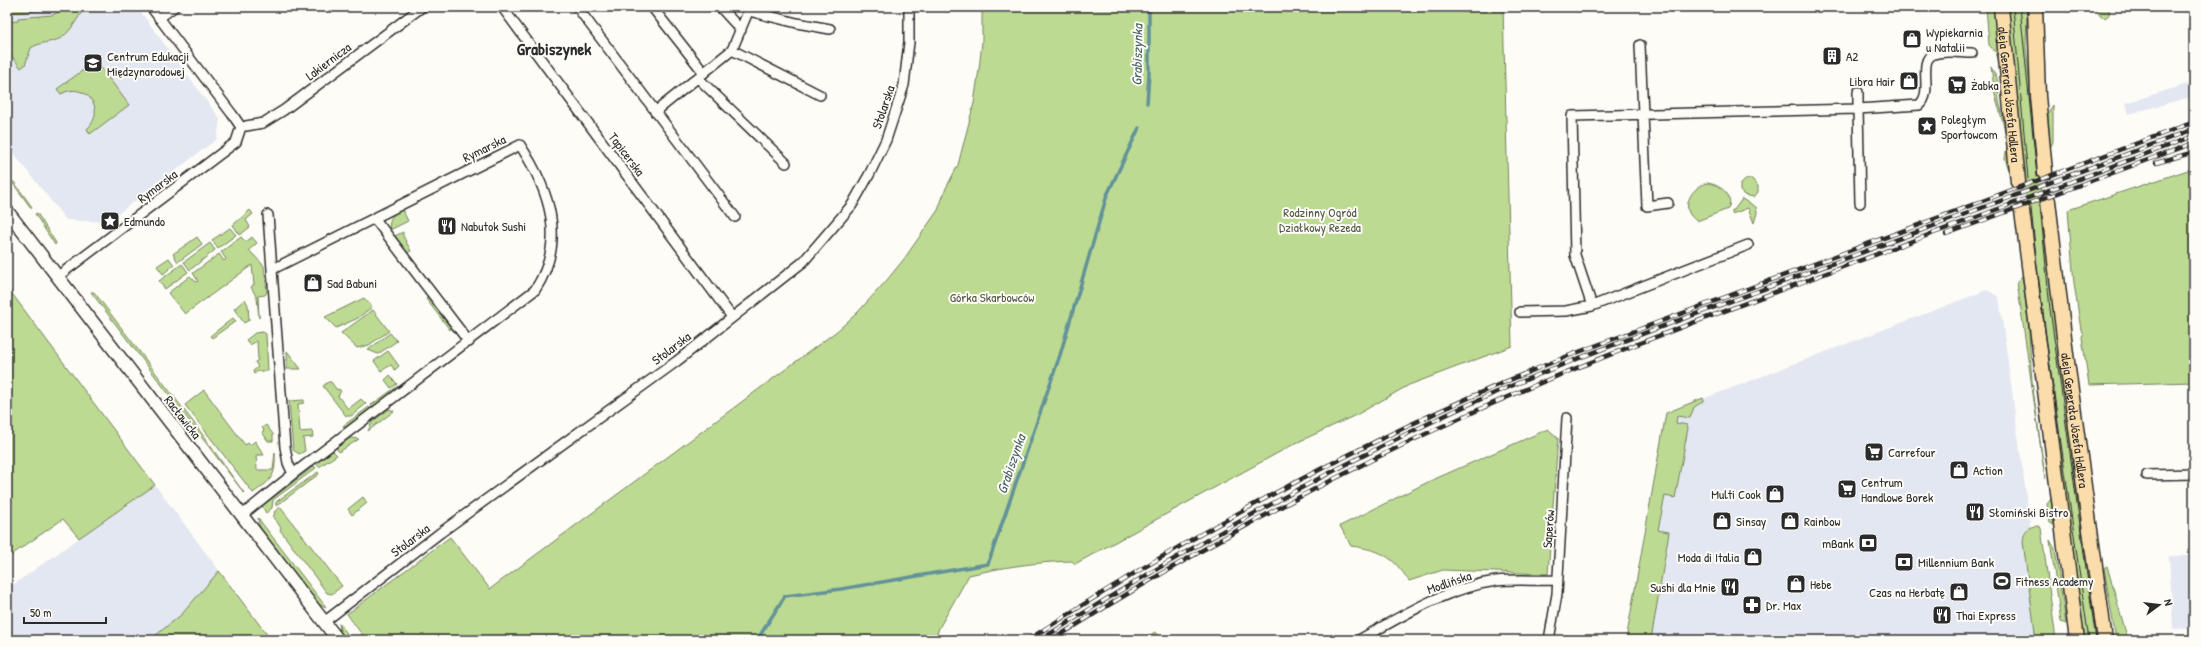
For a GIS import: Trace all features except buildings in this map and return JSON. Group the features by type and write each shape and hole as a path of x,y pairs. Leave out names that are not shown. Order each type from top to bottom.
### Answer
{"main road":[{"name":"aleja Generała Józefa Hallera","path":"2002,7 2018,182"},
{"path":"2035,7 2038,96 2045,172"},
{"name":"aleja Generała Józefa Hallera","path":"2048,201 2065,347 2105,640"},
{"name":"aleja Generała Józefa Hallera","path":"2022,212 2077,640"}],"street":[{"name":"Rymarska","path":"58,277 236,142 240,135 241,127 232,114 151,7"},
{"path":"159,18 174,7"},
{"name":"Lakiernicza","path":"246,126 263,123 284,110 422,7"},
{"name":"Tapicerska","path":"502,7 732,317"},
{"path":"577,7 735,217"},
{"path":"652,7 701,76 786,163"},
{"path":"720,7 741,30"},
{"name":"Stolarska","path":"324,622 440,533 677,360 803,262 852,205 886,140 904,85 909,42 909,7"},
{"path":"655,112 732,50 750,9 797,23 830,29"},
{"path":"1640,46 1647,206 1668,203"},
{"path":"732,50 820,94"},
{"path":"1592,306 1575,255 1572,116 1858,109 1919,105 1926,96 1926,64 1929,57 1936,54 1972,53"},
{"path":"1858,92 1860,203"},
{"name":"Rymarska","path":"242,516 293,474 469,342 535,290 550,261 551,212 544,189 520,145 273,269"},
{"name":"Racławicka","path":"7,211 338,640"},
{"path":"268,215 285,447 288,463 293,474"},
{"path":"375,219 469,342"},
{"path":"1520,312 1566,311 1592,306 1748,245"},
{"name":"Saperów","path":"1549,640 1557,594 1568,418"},
{"path":"2147,474 2194,474"},
{"name":"Modlińska","path":"1359,640 1425,604 1465,588 1498,581 1557,580"}],"shaded area":[{"name":"Centrum Edukacji Międzynarodowej","path":"7,7 137,7 220,119 217,139 107,222 66,220 7,145"},
{"path":"2194,82 2194,96 2129,114 2126,103"},
{"name":"Centrum Handlowe Borek","path":"1987,290 1999,297 2046,640 1626,640 1666,413"},
{"path":"155,485 271,640 7,640 7,589"},
{"path":"2169,556 2194,556 2194,628 2173,629"}],"green space":[{"path":"2104,6 2108,8 2110,12 2108,16 2104,18 2100,16 2098,12 2100,8"},
{"path":"7,7 61,7 51,10 7,13"},
{"path":"70,7 86,7 69,31 61,38 31,48 25,65 21,68 7,50 7,22 18,21 18,18 52,15"},
{"path":"982,7 1503,7 1512,346 1409,385 1358,414 1296,443 1075,564 1072,561 1033,564 1007,567 969,575 939,628 935,640 366,640 347,614 450,537 490,589 837,331 857,313 904,259 938,210 946,188 958,165 974,103 982,42"},
{"path":"1986,7 1994,7 2000,63 1996,53 1989,45"},
{"path":"2008,7 2027,7 2026,47 2043,213 2100,640 2085,640 2032,257"},
{"path":"96,61 129,105 90,134 87,129 93,121 95,114 91,99 78,91 70,91 61,94 57,89"},
{"path":"1991,67 1997,78 1999,101 2005,125 2011,175 2005,159 2007,146 2004,127 1995,94"},
{"path":"2053,105 2053,142 2050,148 2048,114"},
{"path":"2194,168 2194,382 2089,385 2082,337 2083,334 2081,330 2074,283 2068,210"},
{"path":"1747,179 1752,179 1758,186 1758,192 1754,197 1744,195 1740,191 1740,184"},
{"path":"12,182 14,182 32,207 31,208"},
{"path":"1707,183 1725,191 1728,195 1730,204 1728,209 1697,221 1688,211 1689,199 1696,189"},
{"path":"1742,199 1756,207 1757,213 1754,223 1748,208 1732,214 1732,210 1734,210"},
{"path":"402,209 408,221 390,230 390,220"},
{"path":"250,210 253,214 246,220 250,227 240,235 233,225"},
{"path":"37,213 56,243 55,245 35,214"},
{"path":"230,228 236,235 218,248 212,240"},
{"path":"403,232 403,236 411,251 407,253 395,236"},
{"path":"197,237 202,244 178,262 173,254"},
{"path":"241,237 246,242 252,237 257,243 249,250 264,266 267,292 265,295 258,296 259,318 257,298 251,287 254,285 252,265 185,314 168,293 190,276 196,282 198,281 193,273 219,254 224,261 226,259 221,252"},
{"path":"210,243 215,250 190,270 184,262"},
{"path":"169,258 174,265 163,274 157,266"},
{"path":"182,264 188,272 165,289 159,281"},
{"path":"2022,276 2028,320 2032,381 2045,478 2017,282"},
{"path":"7,287 155,485 79,538 63,519 7,558"},
{"path":"91,292 94,292 197,427 244,493"},
{"path":"428,297 451,328 450,330 426,299"},
{"path":"364,298 372,307 358,318 336,328 325,317"},
{"path":"245,299 248,305 249,320 244,323 234,309"},
{"path":"373,310 389,331 369,345 357,348 341,333"},
{"path":"233,318 236,321 212,338 210,336"},
{"path":"263,332 266,334 268,371 258,371 254,374 253,371 258,367 255,362 258,360 257,341 250,345 246,340 255,333"},
{"path":"390,333 397,341 378,354 368,350"},
{"path":"287,351 301,369 287,369"},
{"path":"388,351 399,366 395,370 391,365 381,371 374,361"},
{"path":"390,375 397,384 391,388 385,380"},
{"path":"328,382 331,382 337,390 339,389 341,391 338,396 348,409 361,399 366,404 351,416 346,416 323,386"},
{"path":"398,386 400,388 373,408 371,405"},
{"path":"204,390 245,445 248,443 250,445 255,441 264,455 256,455 257,470 273,470 275,452 275,467 272,476 265,484 253,493 185,405"},
{"path":"1703,398 1704,401 1694,407 1690,418 1677,416 1676,423 1687,425 1688,428 1675,498 1665,496 1658,530 1669,532 1651,640 1626,640 1666,413"},
{"path":"304,400 304,403 298,404 300,432 312,431 313,437 303,438 305,451 299,454 293,450 289,401"},
{"path":"369,407 371,410 345,429 343,426"},
{"path":"389,409 394,411 368,431 372,422"},
{"path":"266,425 273,434 273,441 268,441 262,432 264,430 262,428"},
{"path":"1548,429 1558,438 1548,574 1443,570 1409,581 1397,565 1384,555 1378,552 1351,546 1340,526 1428,482"},
{"path":"350,438 359,439 339,452 336,448"},
{"path":"333,451 337,455 319,467 316,463"},
{"path":"314,466 316,468 273,500 272,508 266,513 262,506"},
{"path":"318,472 319,474 276,506 276,502"},
{"path":"363,497 367,503 352,515 348,509"},
{"path":"2051,499 2054,525 2050,523 2047,504"},
{"path":"280,507 342,586 332,594 327,593 280,530 281,528 273,516 275,514 274,512"},
{"path":"258,518 326,607 318,604 260,529"},
{"path":"2038,526 2041,528 2056,640 2036,640 2023,542 2024,535 2027,530 2031,527"},
{"path":"2050,540 2055,549 2066,624 2061,622"},
{"path":"2107,566 2128,640 2116,640 2104,568"},
{"path":"219,571 271,640 150,640 182,614"},
{"path":"339,623 352,640 345,640 340,631"},
{"path":"1155,632 1160,640 1142,640"}],"waterway":[{"name":"Grabiszynka","path":"1147,103 1149,74 1149,7"},
{"name":"Grabiszynka","path":"757,640 785,596 841,589 988,564 1060,355 1107,195 1139,128"}],"tunnel":[{"path":"2045,172 2048,201"},
{"path":"2018,182 2022,211"}],"tram line":[{"path":"2013,7 2028,179"},
{"path":"2020,7 2037,176"},
{"path":"2040,204 2050,309 2096,640"},
{"path":"2031,208 2040,296 2089,640"}],"railway":[{"path":"1028,640 1157,560 1291,484 1360,449 1498,385 1568,356 2194,122"},
{"path":"1040,640 1089,609 1189,550 1342,466 1446,415 1522,381 1637,336 2194,129"},
{"path":"1052,640 1208,547 1314,489 1423,435 1518,392 1640,343 2194,136"},
{"path":"1946,234 2194,143"},
{"path":"2156,163 2194,152"}],"place":[{"name":"Wypiekarnia u Natalii","path":"1912,39"},
{"name":"A2","path":"1832,56"},
{"name":"Centrum Edukacji Międzynarodowej","path":"93,63"},
{"name":"Libra Hair","path":"1909,81"},
{"name":"Żabka","path":"1957,85"},
{"name":"Poległym Sportowcom","path":"1927,126"},
{"name":"Edmundo","path":"110,221"},
{"name":"Nabutok Sushi","path":"447,226"},
{"name":"Sad Babuni","path":"313,283"},
{"name":"Carrefour","path":"1874,452"},
{"name":"Action","path":"1959,470"},
{"name":"Centrum Handlowe Borek","path":"1847,489"},
{"name":"Multi Cook","path":"1775,494"},
{"name":"Słomiński Bistro","path":"1975,512"},
{"name":"Sinsay","path":"1722,521"},
{"name":"Rainbow","path":"1790,521"},
{"name":"mBank","path":"1868,543"},
{"name":"Moda di Italia","path":"1753,557"},
{"name":"Millennium Bank","path":"1904,562"},
{"name":"Fitness Academy","path":"2002,581"},
{"name":"Hebe","path":"1796,584"},
{"name":"Sushi dla Mnie","path":"1730,587"},
{"name":"Czas na Herbatę","path":"1959,592"},
{"name":"Dr. Max","path":"1752,605"},
{"name":"Thai Express","path":"1942,615"}],"district":[{"name":"Grabiszynek","path":"554,49"}],"park label":[{"name":"Rodzinny Ogród Działkowy Rezeda","path":"1320,220"},
{"name":"Górka Skarbowców","path":"992,297"}]}
